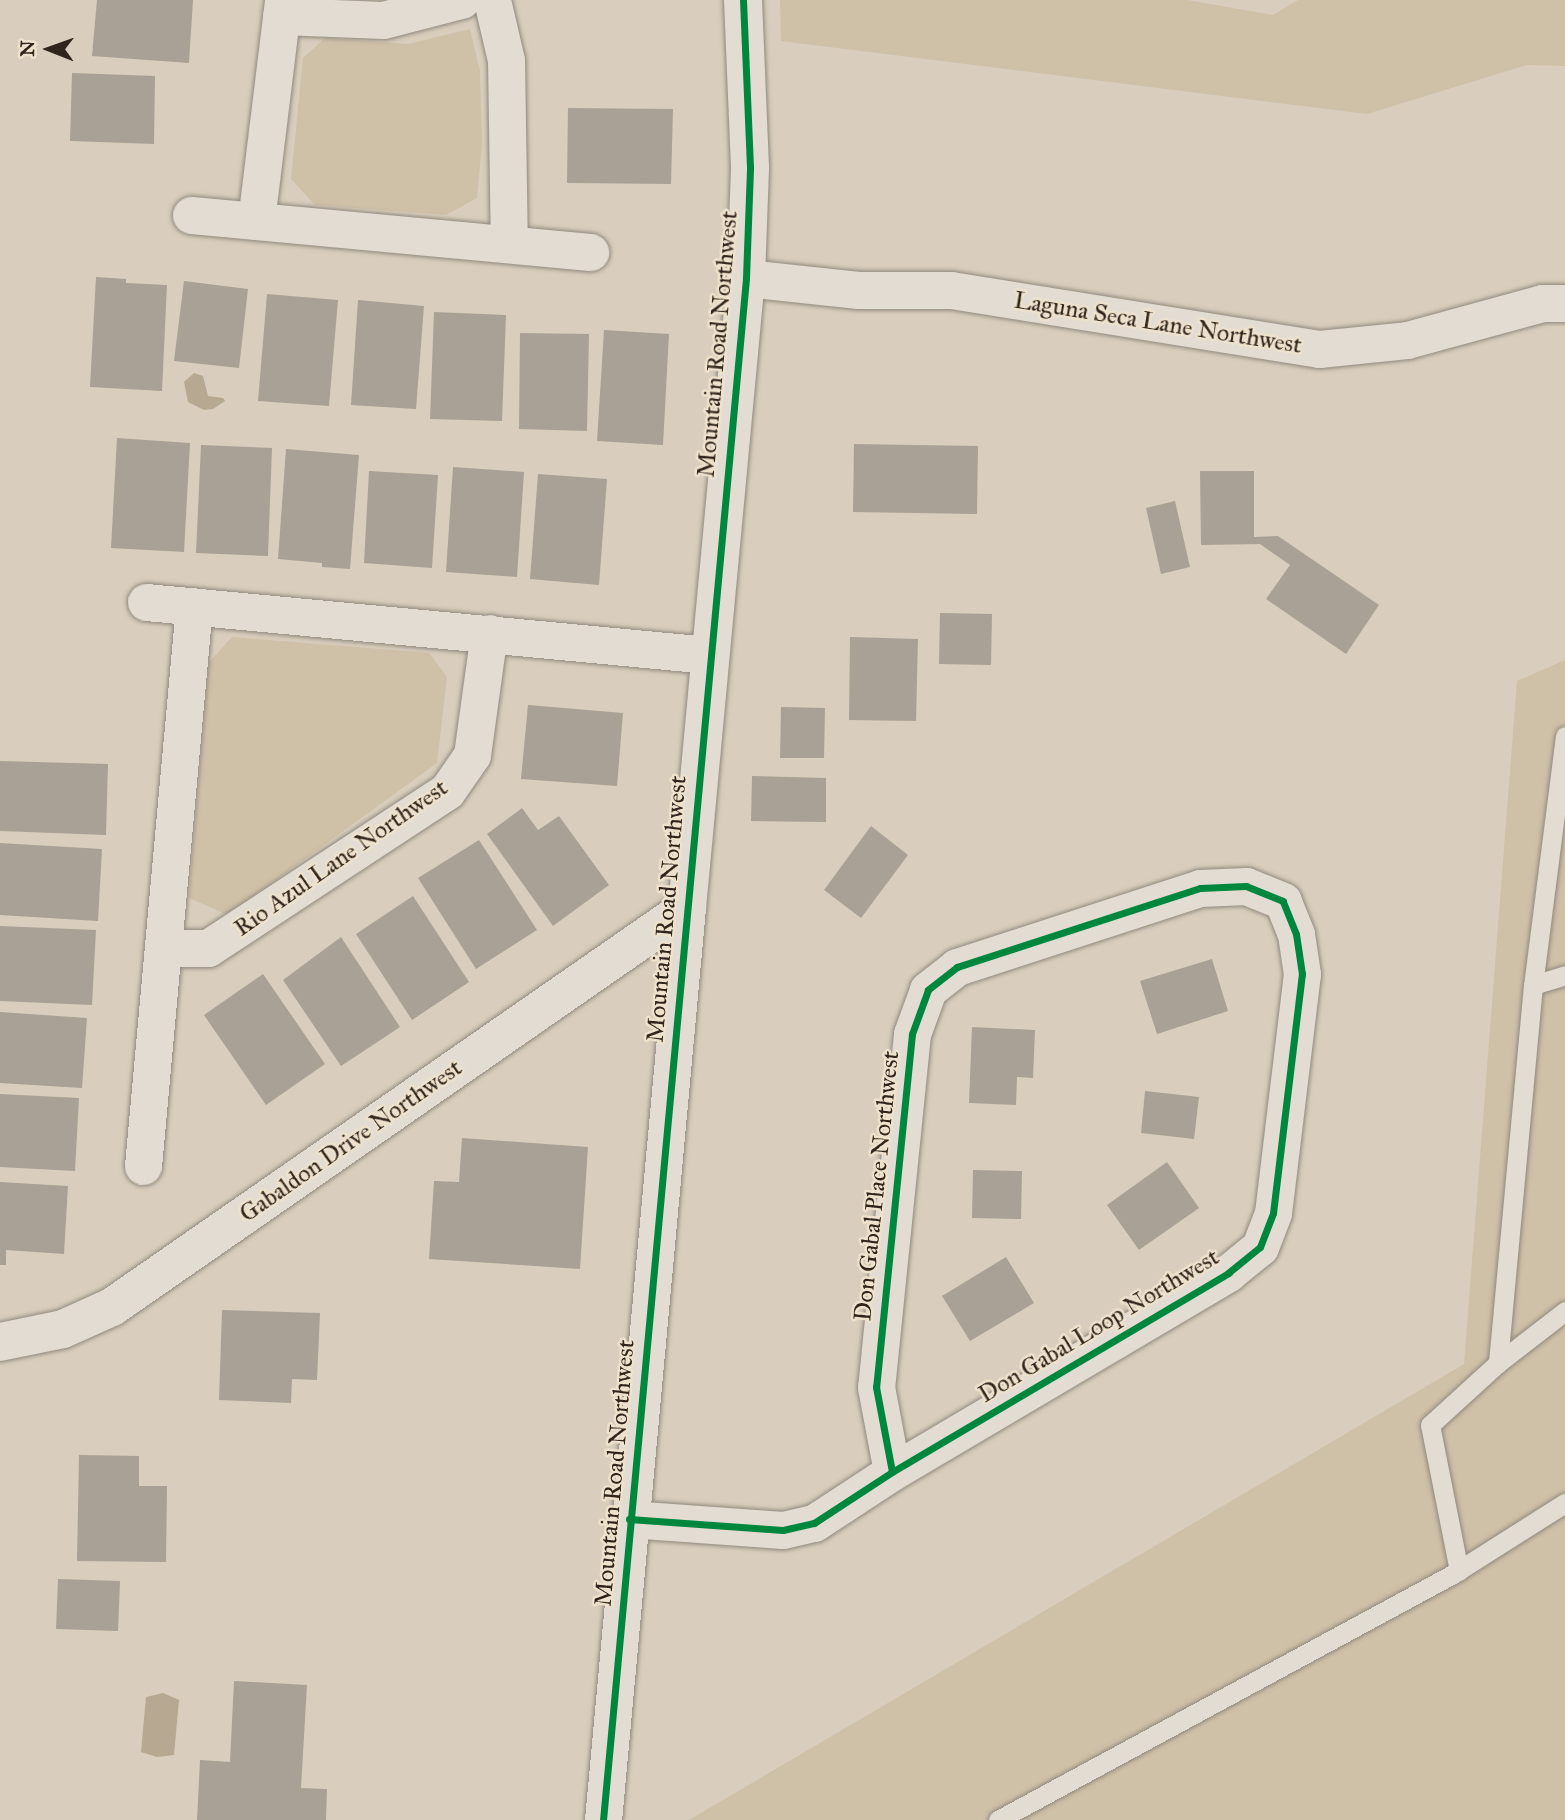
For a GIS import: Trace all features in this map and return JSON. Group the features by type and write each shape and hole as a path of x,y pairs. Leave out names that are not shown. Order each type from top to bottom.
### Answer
{"street":[{"path":"256,221 282,8 383,20 461,0"},
{"path":"492,0 506,60 509,242"},
{"name":"Mountain Road Northwest","path":"603,1820 746,278 750,167 743,0"},
{"path":"191,215 509,242 590,252"},
{"name":"Laguna Seca Lane Northwest","path":"746,278 858,290 951,290 1319,349 1407,340 1542,303 1565,303"},
{"path":"146,602 709,655"},
{"path":"143,1166 194,606"},
{"name":"Rio Azul Lane Northwest","path":"163,948 208,948 447,791 472,755 489,633"},
{"name":"Don Gabal Place Northwest","path":"891,1472 876,1387 912,1034 928,990 957,967 1200,888 1246,886 1283,901"},
{"name":"Don Gabal Loop Northwest","path":"629,1519 783,1530 814,1523 891,1472 1228,1273 1260,1247 1273,1213 1302,974 1296,934 1283,901"},
{"name":"Gabaldon Drive Northwest","path":"0,1342 63,1329 112,1307 687,908"}],"lane":[{"path":"1497,1363 1533,985 1565,736"},
{"path":"1533,985 1565,975"},
{"path":"1459,1570 1430,1425 1497,1363 1565,1311"},
{"path":"998,1820 1459,1570 1565,1503"}],"shaded area":[{"path":"780,0 1187,0 1273,15 1298,0 1565,0 1565,66 1527,65 1367,114 781,41"},
{"path":"470,29 480,71 482,144 477,198 446,215 315,205 291,179 303,58 325,38 408,44"},
{"path":"194,373 203,376 208,396 223,398 225,401 213,409 204,410 188,402 184,382"},
{"path":"232,637 429,653 447,677 437,763 228,915 189,898 209,662"},
{"path":"1565,660 1565,1820 689,1820 1464,1364 1517,681"},
{"path":"163,1693 179,1700 174,1755 157,1757 141,1752 146,1697"}],"building":[{"path":"97,0 193,0 189,63 92,56"},
{"path":"72,73 155,76 154,144 70,141"},
{"path":"568,108 673,109 671,184 567,183"},
{"path":"96,277 126,279 126,283 167,285 162,391 90,387"},
{"path":"184,281 248,289 239,368 174,361"},
{"path":"267,294 338,300 329,406 258,401"},
{"path":"358,300 424,306 416,409 351,405"},
{"path":"434,312 506,315 502,421 430,419"},
{"path":"604,330 669,334 663,445 597,441"},
{"path":"520,333 589,334 587,431 519,429"},
{"path":"117,438 190,443 184,552 111,548"},
{"path":"854,444 978,446 977,514 853,512"},
{"path":"201,445 272,448 268,556 196,553"},
{"path":"286,449 359,455 350,569 278,559"},
{"path":"453,467 524,472 517,577 446,572"},
{"path":"369,471 438,475 432,568 364,563"},
{"path":"1200,471 1254,471 1254,537 1278,536 1379,605 1346,654 1266,599 1290,565 1260,544 1201,545"},
{"path":"538,474 607,479 599,585 530,579"},
{"path":"1175,501 1190,567 1161,574 1146,508"},
{"path":"940,613 992,614 991,665 939,664"},
{"path":"850,637 918,639 916,721 849,720"},
{"path":"528,705 623,713 617,786 521,779"},
{"path":"781,707 825,708 824,758 780,758"},
{"path":"0,761 108,764 106,835 0,831"},
{"path":"752,776 826,778 826,822 751,821"},
{"path":"522,808 538,830 559,816 609,885 553,926 487,834"},
{"path":"871,826 908,855 861,918 824,890"},
{"path":"479,840 537,930 476,969 418,878"},
{"path":"0,843 102,849 98,921 0,915"},
{"path":"413,896 469,982 412,1020 356,934"},
{"path":"0,926 96,930 92,1005 0,1001"},
{"path":"341,937 400,1027 341,1066 283,980"},
{"path":"1212,959 1228,1011 1157,1034 1140,981"},
{"path":"263,974 325,1064 266,1105 204,1015"},
{"path":"0,1012 87,1018 82,1088 0,1083"},
{"path":"972,1027 1035,1030 1033,1078 1017,1077 1016,1105 969,1103"},
{"path":"1145,1091 1199,1097 1194,1139 1141,1133"},
{"path":"0,1094 79,1098 75,1171 0,1167"},
{"path":"462,1138 588,1147 580,1269 429,1259 434,1181 459,1182"},
{"path":"1167,1162 1199,1208 1139,1250 1107,1205"},
{"path":"973,1170 1022,1171 1021,1219 972,1218"},
{"path":"0,1182 68,1186 64,1254 6,1250 6,1265 0,1265"},
{"path":"1006,1257 1034,1303 970,1341 942,1296"},
{"path":"222,1310 320,1313 317,1380 292,1379 291,1403 219,1400"},
{"path":"79,1455 139,1456 139,1486 167,1486 166,1562 77,1561"},
{"path":"58,1579 120,1581 118,1631 56,1629"},
{"path":"234,1681 307,1685 301,1788 327,1789 326,1820 197,1820 200,1760 230,1762"}],"cycle path":[{"path":"603,1820 746,278 750,167 743,0"},
{"path":"629,1519 783,1530 814,1523 892,1472 1228,1273 1260,1247 1273,1213 1302,974 1296,934 1283,901 1246,886 1200,888 957,967 928,990 912,1034 876,1387 892,1472"}]}
